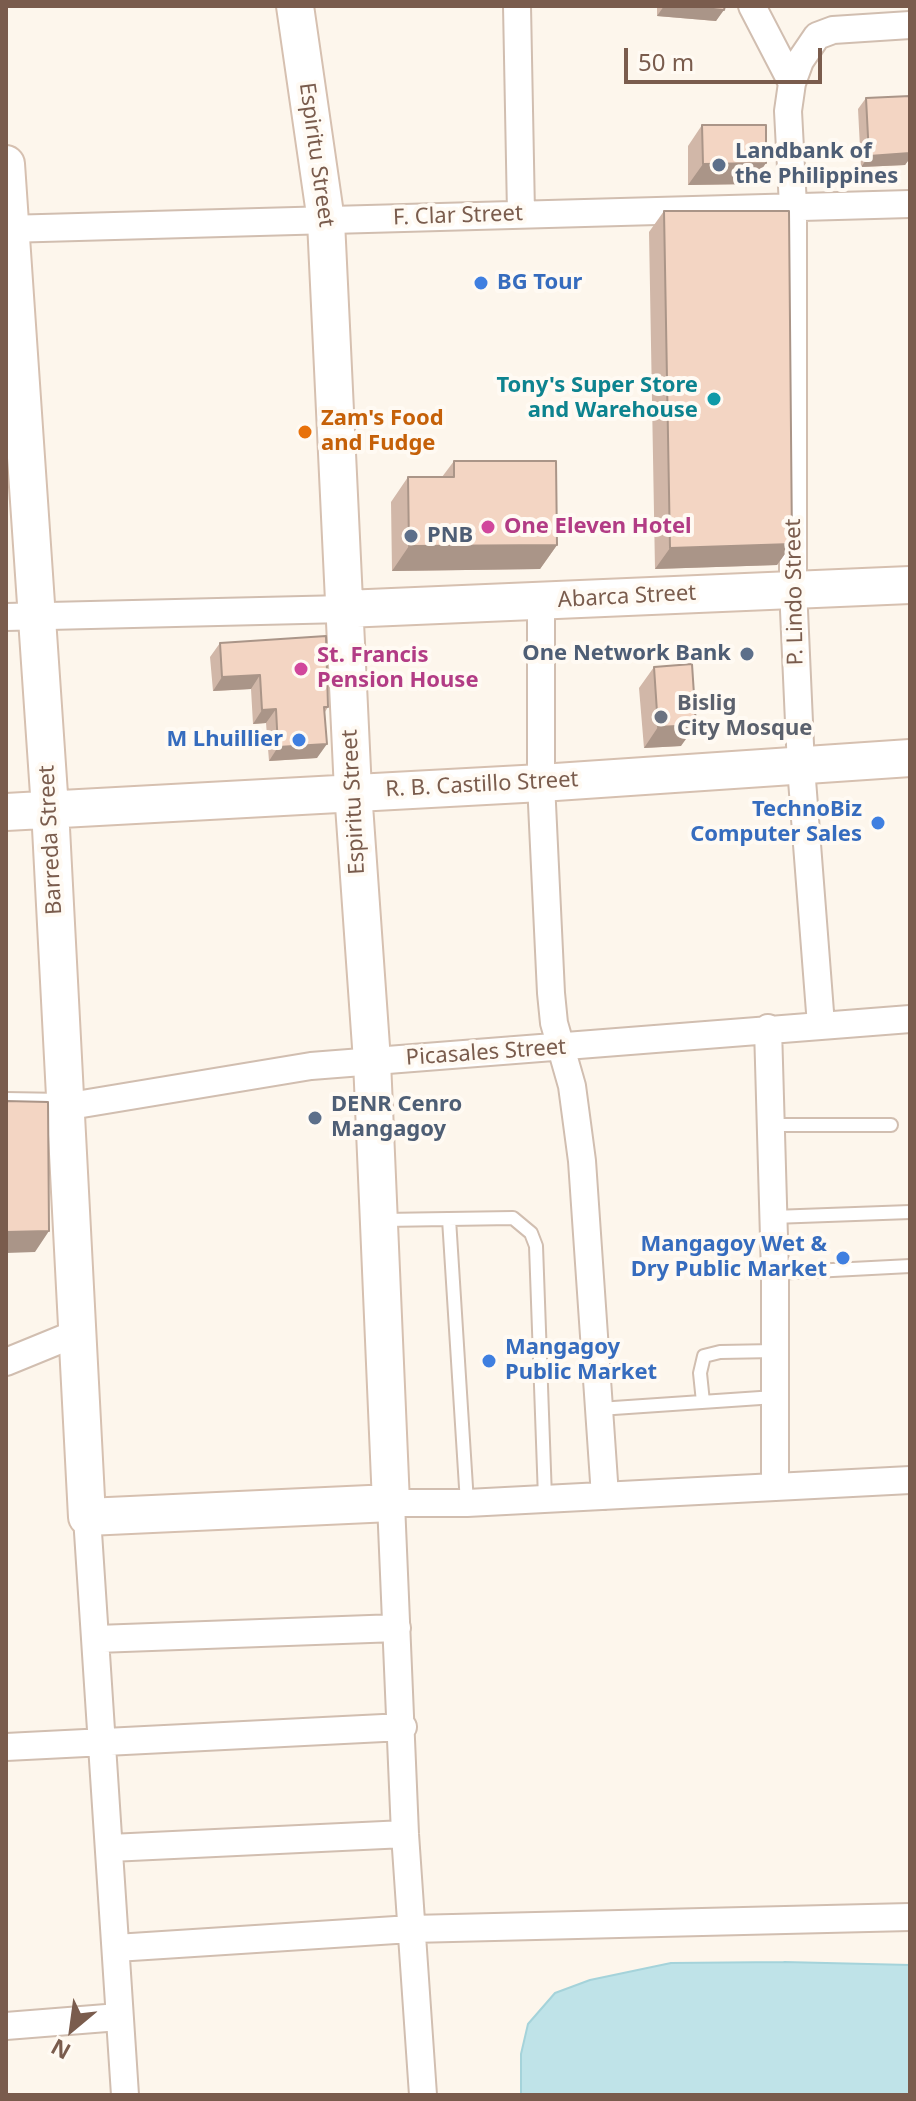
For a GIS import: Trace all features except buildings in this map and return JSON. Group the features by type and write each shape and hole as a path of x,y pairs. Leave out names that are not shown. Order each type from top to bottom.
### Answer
{"street":[{"name":"Espiritu Street","path":"295,6 326,221 353,791 372,1061 391,1503"},
{"path":"517,6 521,213"},
{"path":"752,6 792,83"},
{"path":"792,83 811,43 824,32 910,25"},
{"name":"P. Lindo Street","path":"792,83 788,111 793,206 793,588 801,767 821,1025"},
{"name":"Barreda Street","path":"6,164 21,616 50,809 87,1517"},
{"name":"F. Clar Street","path":"7,229 910,204"},
{"name":"Abarca Street","path":"345,609 910,585"},
{"path":"541,601 541,783 551,993 560,1049 572,1086 582,1161 605,1496"},
{"path":"21,616 345,609"},
{"name":"R. B. Castillo Street","path":"6,812 541,783 910,758"},
{"name":"Picasales Street","path":"6,1106 64,1107 264,1073 372,1061 560,1049 768,1028 910,1019"},
{"path":"768,1028 775,1273 775,1487"},
{"path":"6,1362 77,1333"},
{"path":"125,2095 87,1517 391,1503 467,1503 910,1480"},
{"path":"391,1503 403,1727 405,1834 423,2095"},
{"path":"97,1639 397,1628"},
{"path":"6,1747 403,1727"},
{"path":"110,1848 405,1834"},
{"path":"116,1948 411,1929 910,1917"},
{"path":"6,2026 119,2017"}],"lane":[{"path":"771,1125 891,1125"},
{"path":"773,1217 910,1212"},
{"path":"378,1220 513,1218 524,1224 536,1246 545,1498"},
{"path":"449,1219 467,1503"},
{"path":"775,1273 910,1266"},
{"path":"703,1402 700,1373 704,1356 720,1352 775,1351"},
{"path":"599,1409 775,1397"}],"water":[{"path":"671,1963 910,1965 910,2095 521,2095 521,2054 528,2024 555,1993 590,1980"}],"place":[{"name":"Landbank of the Philippines","path":"719,165"},
{"name":"BG Tour","path":"481,283"},
{"name":"Tony's Super Store and Warehouse","path":"714,399"},
{"name":"Zam's Food and Fudge","path":"305,432"},
{"name":"One Eleven Hotel","path":"488,527"},
{"name":"PNB","path":"411,536"},
{"name":"One Network Bank","path":"747,654"},
{"name":"St. Francis Pension House","path":"301,669"},
{"name":"Bislig City Mosque","path":"661,717"},
{"name":"M Lhuillier","path":"299,740"},
{"name":"TechnoBiz Computer Sales","path":"878,823"},
{"name":"DENR Cenro Mangagoy","path":"315,1118"},
{"name":"Mangagoy Wet & Dry Public Market","path":"843,1258"},
{"name":"Mangagoy Public Market","path":"489,1361"}]}
